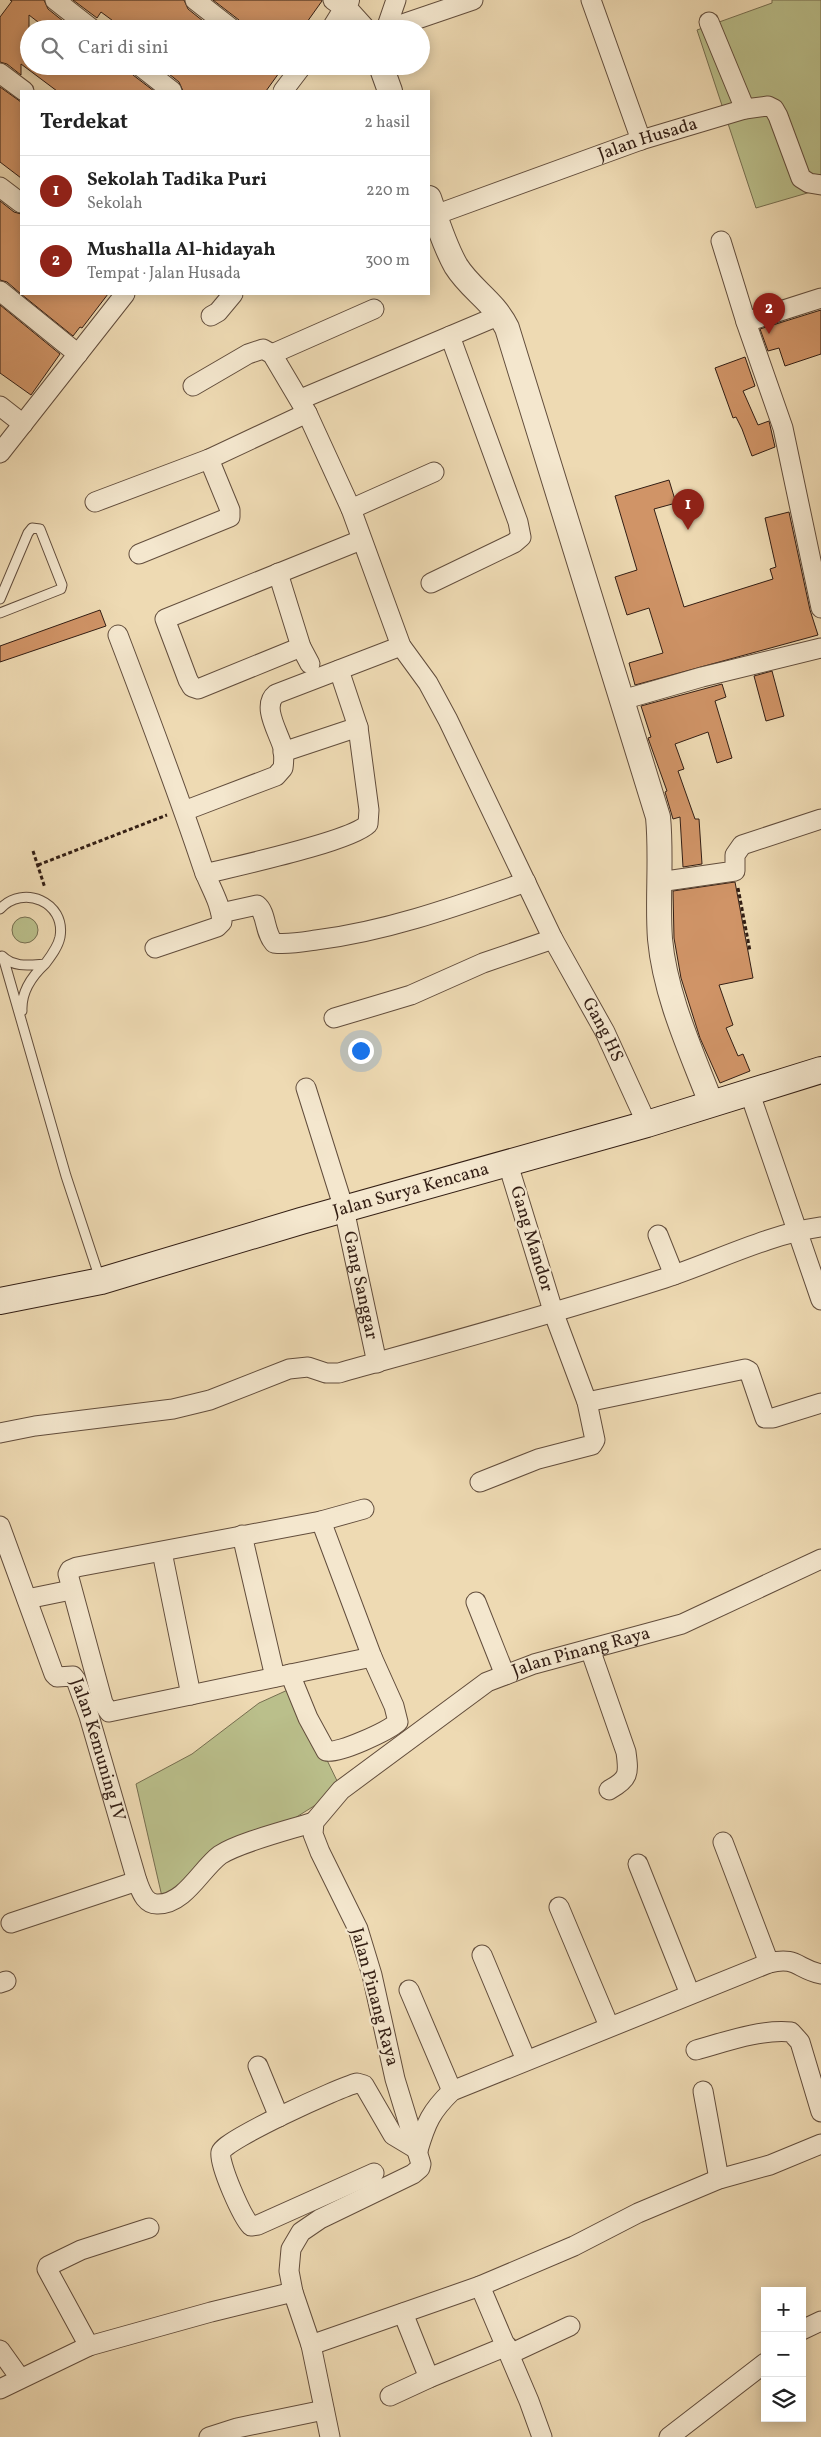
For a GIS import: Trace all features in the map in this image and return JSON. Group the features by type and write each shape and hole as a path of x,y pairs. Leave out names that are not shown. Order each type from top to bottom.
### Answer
{"main road":[{"name":"Jalan Surya Kencana","path":"0,1301 101,1281 344,1209 647,1124 821,1070"}],"street":[{"path":"55,0 81,20"},
{"path":"195,0 221,20"},
{"path":"390,20 396,0"},
{"path":"414,20 473,0"},
{"path":"591,0 641,140"},
{"path":"334,20 341,3 355,20"},
{"path":"709,22 745,109"},
{"path":"0,73 23,90"},
{"path":"152,75 171,90"},
{"path":"283,90 291,75"},
{"path":"384,75 390,90"},
{"name":"Jalan Husada","path":"432,206 745,109 768,106 774,109 801,178 809,183 821,185"},
{"path":"0,187 20,202"},
{"path":"432,206 456,267 500,315 507,328 569,535 658,817 660,844 660,940 669,983 691,1052 711,1103"},
{"path":"720,241 787,442 821,608"},
{"path":"0,291 78,354"},
{"path":"0,452 124,295"},
{"path":"211,316 222,308 232,295"},
{"path":"746,322 821,298"},
{"path":"193,386 248,354 263,349 272,354 374,309"},
{"path":"95,502 209,459 304,406 450,336 500,315"},
{"path":"431,583 514,543 521,537 518,522 450,336"},
{"name":"Gang HS","path":"272,354 304,406 351,509 401,646 428,683 448,720 553,939 605,1032 647,1124"},
{"path":"0,406 23,424"},
{"path":"139,554 230,517 230,510 209,459"},
{"path":"351,509 434,472"},
{"path":"301,647 198,689 192,687 188,680 165,619 361,540"},
{"path":"278,573 301,647 310,664"},
{"path":"118,635 175,813 205,874 221,913 222,922 216,927 155,948"},
{"path":"175,813 276,776 283,768 283,752 271,712 273,697 401,646"},
{"path":"622,700 702,677 821,648"},
{"path":"205,874 325,842 361,830 368,824 369,810 358,727 339,670"},
{"path":"283,752 358,727"},
{"path":"659,882 735,871 735,855 742,845 821,819"},
{"path":"221,913 257,905 260,908 268,936 274,943 280,944 341,937 391,926 526,882"},
{"path":"334,1018 411,994 483,963 553,939"},
{"name":"Gang Sanggar","path":"306,1088 344,1209 377,1363"},
{"path":"749,1091 821,1300"},
{"name":"Gang Mandor","path":"480,1482 538,1459 594,1444 596,1440 587,1402 554,1314 508,1164"},
{"path":"0,1433 35,1426 173,1409 210,1400 289,1369 308,1367 326,1373 338,1373 554,1314 674,1275 797,1230 821,1227"},
{"path":"658,1235 674,1275"},
{"path":"587,1402 745,1369 749,1371 765,1418 773,1418 821,1403"},
{"path":"364,1509 321,1521 71,1569 68,1574 103,1703 109,1712 372,1657"},
{"path":"242,1535 282,1676 324,1749 333,1752 382,1732 398,1722 394,1706 372,1657 321,1521"},
{"name":"Jalan Kemuning IV","path":"0,1526 54,1674 58,1677 72,1676 76,1680 89,1716 137,1881"},
{"path":"162,1552 191,1696"},
{"name":"Jalan Pinang Raya","path":"330,2437 311,2345 293,2292 289,2271 291,2249 301,2232 320,2219 416,2172 422,2164 395,2079 372,1975 358,1929 320,1852 313,1834 314,1822 341,1790 487,1682 534,1664 682,1624 821,1559"},
{"path":"27,1599 71,1590"},
{"path":"476,1602 505,1675"},
{"path":"590,1649 626,1752 629,1770 623,1782 609,1790"},
{"path":"11,1923 137,1881 142,1894 150,1902 158,1904 170,1901 183,1892 220,1855 314,1822"},
{"path":"723,1842 769,1963"},
{"path":"638,1864 690,1994"},
{"path":"559,1907 609,2026"},
{"path":"482,1955 526,2060"},
{"path":"374,2173 258,2225 251,2226 246,2220 224,2169 220,2153 223,2147 246,2132 349,2084 362,2083 393,2135 418,2150 426,2122 436,2106 452,2091 769,1963 786,1960 793,1961 806,1970 821,1974"},
{"path":"409,1990 452,2091"},
{"path":"696,2050 741,2038 782,2031 791,2032 796,2035 800,2042 821,2112"},
{"path":"258,2066 279,2117"},
{"path":"703,2091 719,2179"},
{"path":"311,2345 480,2286 574,2246 638,2213 719,2179 770,2165 821,2144"},
{"path":"89,2346 46,2269 48,2266 81,2250 149,2228"},
{"path":"480,2286 508,2350 542,2437"},
{"path":"0,2389 89,2346 211,2312 293,2292"},
{"path":"403,2313 429,2378"},
{"path":"806,2328 821,2321"},
{"path":"390,2396 429,2378 570,2326"},
{"path":"0,2350 20,2378"},
{"path":"676,2435 761,2366"},
{"path":"209,2437 237,2428 324,2410"}],"lane":[{"path":"0,599 28,533 32,528 38,528 41,531 62,585 61,589 0,613"},
{"path":"0,909 9,901 18,897 28,896 46,903 56,914 61,928 56,947 45,964 36,973 23,996 21,1008 25,1028"},
{"path":"2,955 14,964 24,966 45,964"},
{"path":"2,955 25,1028 66,1176 101,1281"}],"path":[{"path":"38,865 175,813"},
{"path":"33,851 46,891 46,903"},
{"path":"735,871 750,951"}],"green space":[{"path":"772,0 821,0 821,189 756,208 697,30 772,3"},
{"path":"25,917 34,921 38,930 34,939 25,943 16,939 12,930 16,921"},
{"path":"292,1688 341,1789 163,1901 136,1784 192,1754 259,1703"}],"building":[{"path":"10,0 44,0 48,9 62,20 35,20 29,15 29,20 20,20 20,74 7,64 0,62 0,17 12,1"},
{"path":"73,0 184,0 188,9 202,20 112,20 101,12 97,18"},
{"path":"213,0 322,0 308,20 239,20"},
{"path":"36,75 133,75 153,90 56,90"},
{"path":"170,75 278,75 267,90 183,90 179,82"},
{"path":"0,87 20,101 20,177 0,162"},
{"path":"0,201 14,212 20,214 20,293 7,282 0,280"},
{"path":"22,295 107,295 82,328 80,327 73,336"},
{"path":"0,305 60,354 31,395 0,373"},
{"path":"821,310 821,354 785,366 779,348 768,351 760,329"},
{"path":"745,357 755,386 743,391 758,425 769,421 775,447 752,456 736,417 733,418 715,368"},
{"path":"669,480 676,503 654,509 684,607 773,579 770,569 776,567 765,518 789,512 810,610 818,635 635,685 629,663 663,653 649,608 627,615 615,577 637,570 615,496"},
{"path":"100,610 106,626 0,662 0,646"},
{"path":"772,671 784,716 766,721 754,676"},
{"path":"722,684 726,697 715,701 732,758 717,763 708,732 675,744 684,769 678,771 695,819 699,819 702,864 683,867 680,817 673,819 665,792 667,791 648,738 651,737 641,706"},
{"path":"735,882 753,978 719,985 733,1025 726,1028 738,1056 743,1054 750,1071 720,1083 700,1038 681,978 674,938 673,891"}],"place":[{"name":"Mushalla Al-hidayah","path":"769,334"},
{"name":"Sekolah Tadika Puri","path":"688,530"}]}
